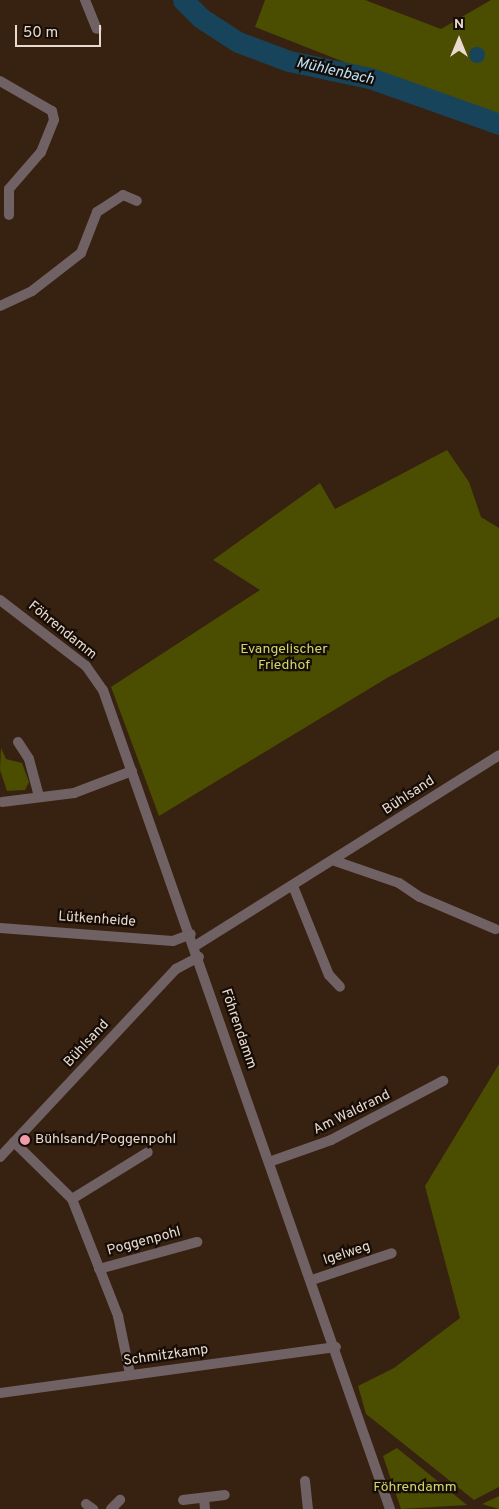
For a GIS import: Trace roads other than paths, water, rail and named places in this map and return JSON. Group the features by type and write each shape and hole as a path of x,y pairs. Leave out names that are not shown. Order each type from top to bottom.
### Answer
{"street":[{"path":"85,0 96,29"},
{"path":"0,81 52,111 54,120 41,152 9,189 9,215"},
{"path":"0,306 32,291 81,253 97,212 123,195 137,201"},
{"name":"Föhrendamm","path":"0,600 86,666 103,690 336,1347 390,1509"},
{"path":"18,742 29,759 39,796"},
{"name":"Bühlsand","path":"195,946 335,860 499,755"},
{"path":"2,802 74,793 132,771"},
{"path":"335,860 399,883 420,897 495,929"},
{"path":"293,886 329,974 340,987"},
{"name":"Lütkenheide","path":"0,928 173,941 191,934"},
{"name":"Bühlsand","path":"0,1158 176,969 199,957"},
{"name":"Am Waldrand","path":"269,1162 332,1140 443,1081"},
{"name":"Poggenpohl","path":"14,1142 72,1198 124,1338 130,1374"},
{"path":"72,1198 148,1152"},
{"name":"Poggenpohl","path":"99,1269 197,1242"},
{"name":"Igelweg","path":"312,1280 392,1253"},
{"name":"Schmitzkamp","path":"0,1392 336,1347"},
{"path":"305,1481 308,1509"},
{"path":"183,1500 225,1495"},
{"path":"204,1498 205,1509"},
{"path":"112,1509 120,1500"}],"water":[{"path":"477,47 483,49 485,55 483,61 477,63 471,61 469,55 471,49"}],"waterway":[{"name":"Mühlenbach","path":"183,0 201,18 238,42 289,61 370,78 499,124"}],"place":[{"name":"Bühlsand/Poggenpohl","path":"25,1140"}],"park label":[{"name":"Evangelischer Friedhof","path":"284,658"}]}
